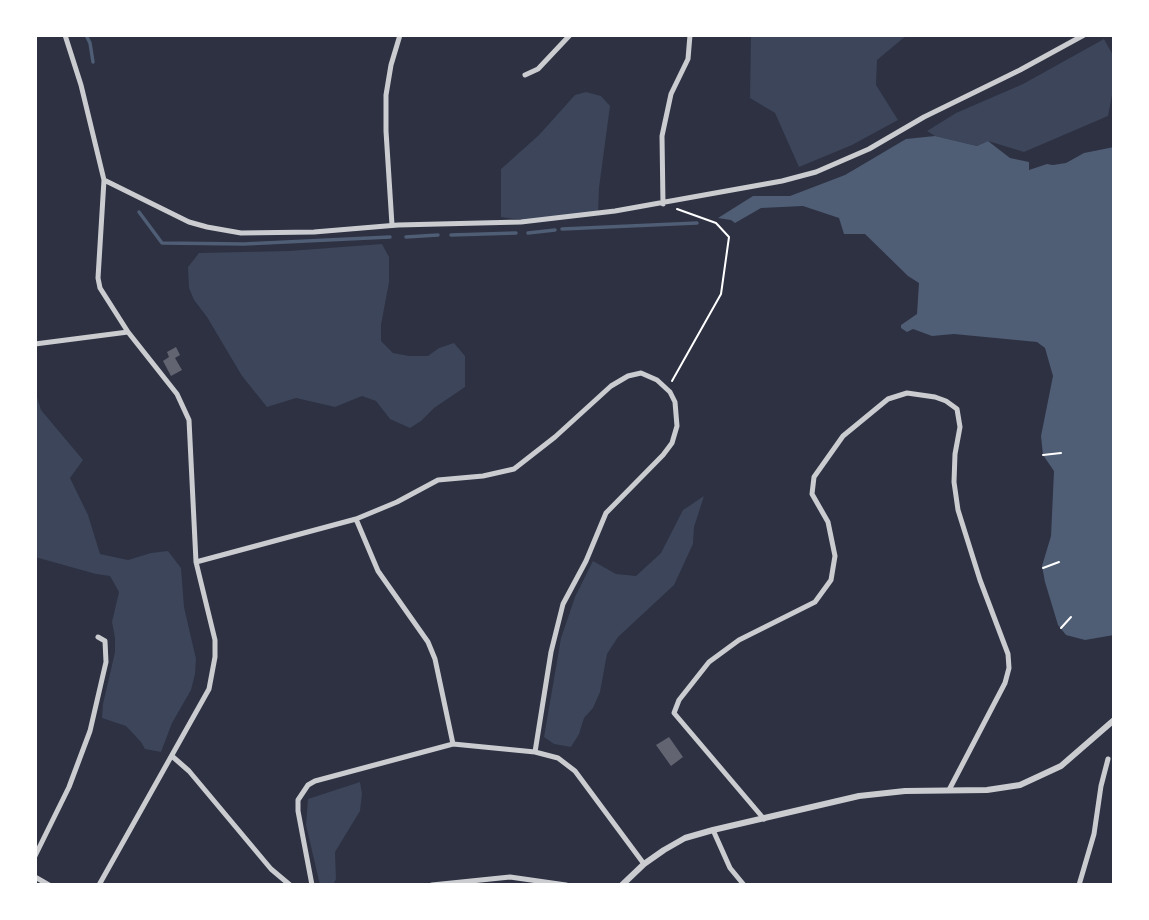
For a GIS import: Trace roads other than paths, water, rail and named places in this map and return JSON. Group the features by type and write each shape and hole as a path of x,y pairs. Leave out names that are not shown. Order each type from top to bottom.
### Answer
{"street":[{"path":"65,35 81,85 104,180 98,278 100,288 128,332 177,394 189,420 196,562 215,639 215,657 209,690 99,885"},
{"path":"392,225 386,95 400,35"},
{"path":"525,75 538,69 570,35"},
{"path":"663,204 662,136 671,94 688,60 690,35"},
{"path":"104,180 189,222 226,231 271,234 392,225 558,219 663,204 816,172 869,149 924,117 1084,35"},
{"path":"35,344 128,332"},
{"path":"196,562 356,519 397,502 438,480 483,476 513,469 555,438 611,386 628,376 641,373 657,380 669,391 675,402 677,416 672,443 663,456 606,513 586,561 563,604 551,652 535,752"},
{"path":"765,819 674,713 679,700 709,662 739,640 815,602 831,580 835,556 828,522 812,494 814,477 843,436 888,399 907,393 946,401 957,410 960,417 954,482 957,510 1008,654 1009,668 1005,683 949,790"},
{"path":"356,519 378,571 428,642 435,659 453,744"},
{"path":"35,856 69,787 93,719 106,662 105,640 98,637"},
{"path":"622,885 645,864 685,838 713,830 859,796 905,791 1003,788 1038,779 1077,754 1114,720"},
{"path":"312,885 298,811 298,800 308,785 453,744 535,752 558,758 575,771 645,864"},
{"path":"173,757 189,771 271,869 290,885"},
{"path":"1079,885 1094,834 1108,759"},
{"path":"713,830 730,867 744,885"},
{"path":"35,877 49,885"},
{"path":"432,885 510,877 566,885"}],"waterway":[{"path":"86,35 93,62"},
{"path":"139,212 162,243 244,244 390,237"},
{"path":"562,229 697,223"},
{"path":"528,233 555,230"},
{"path":"451,235 516,233"},
{"path":"406,237 438,235"}]}
